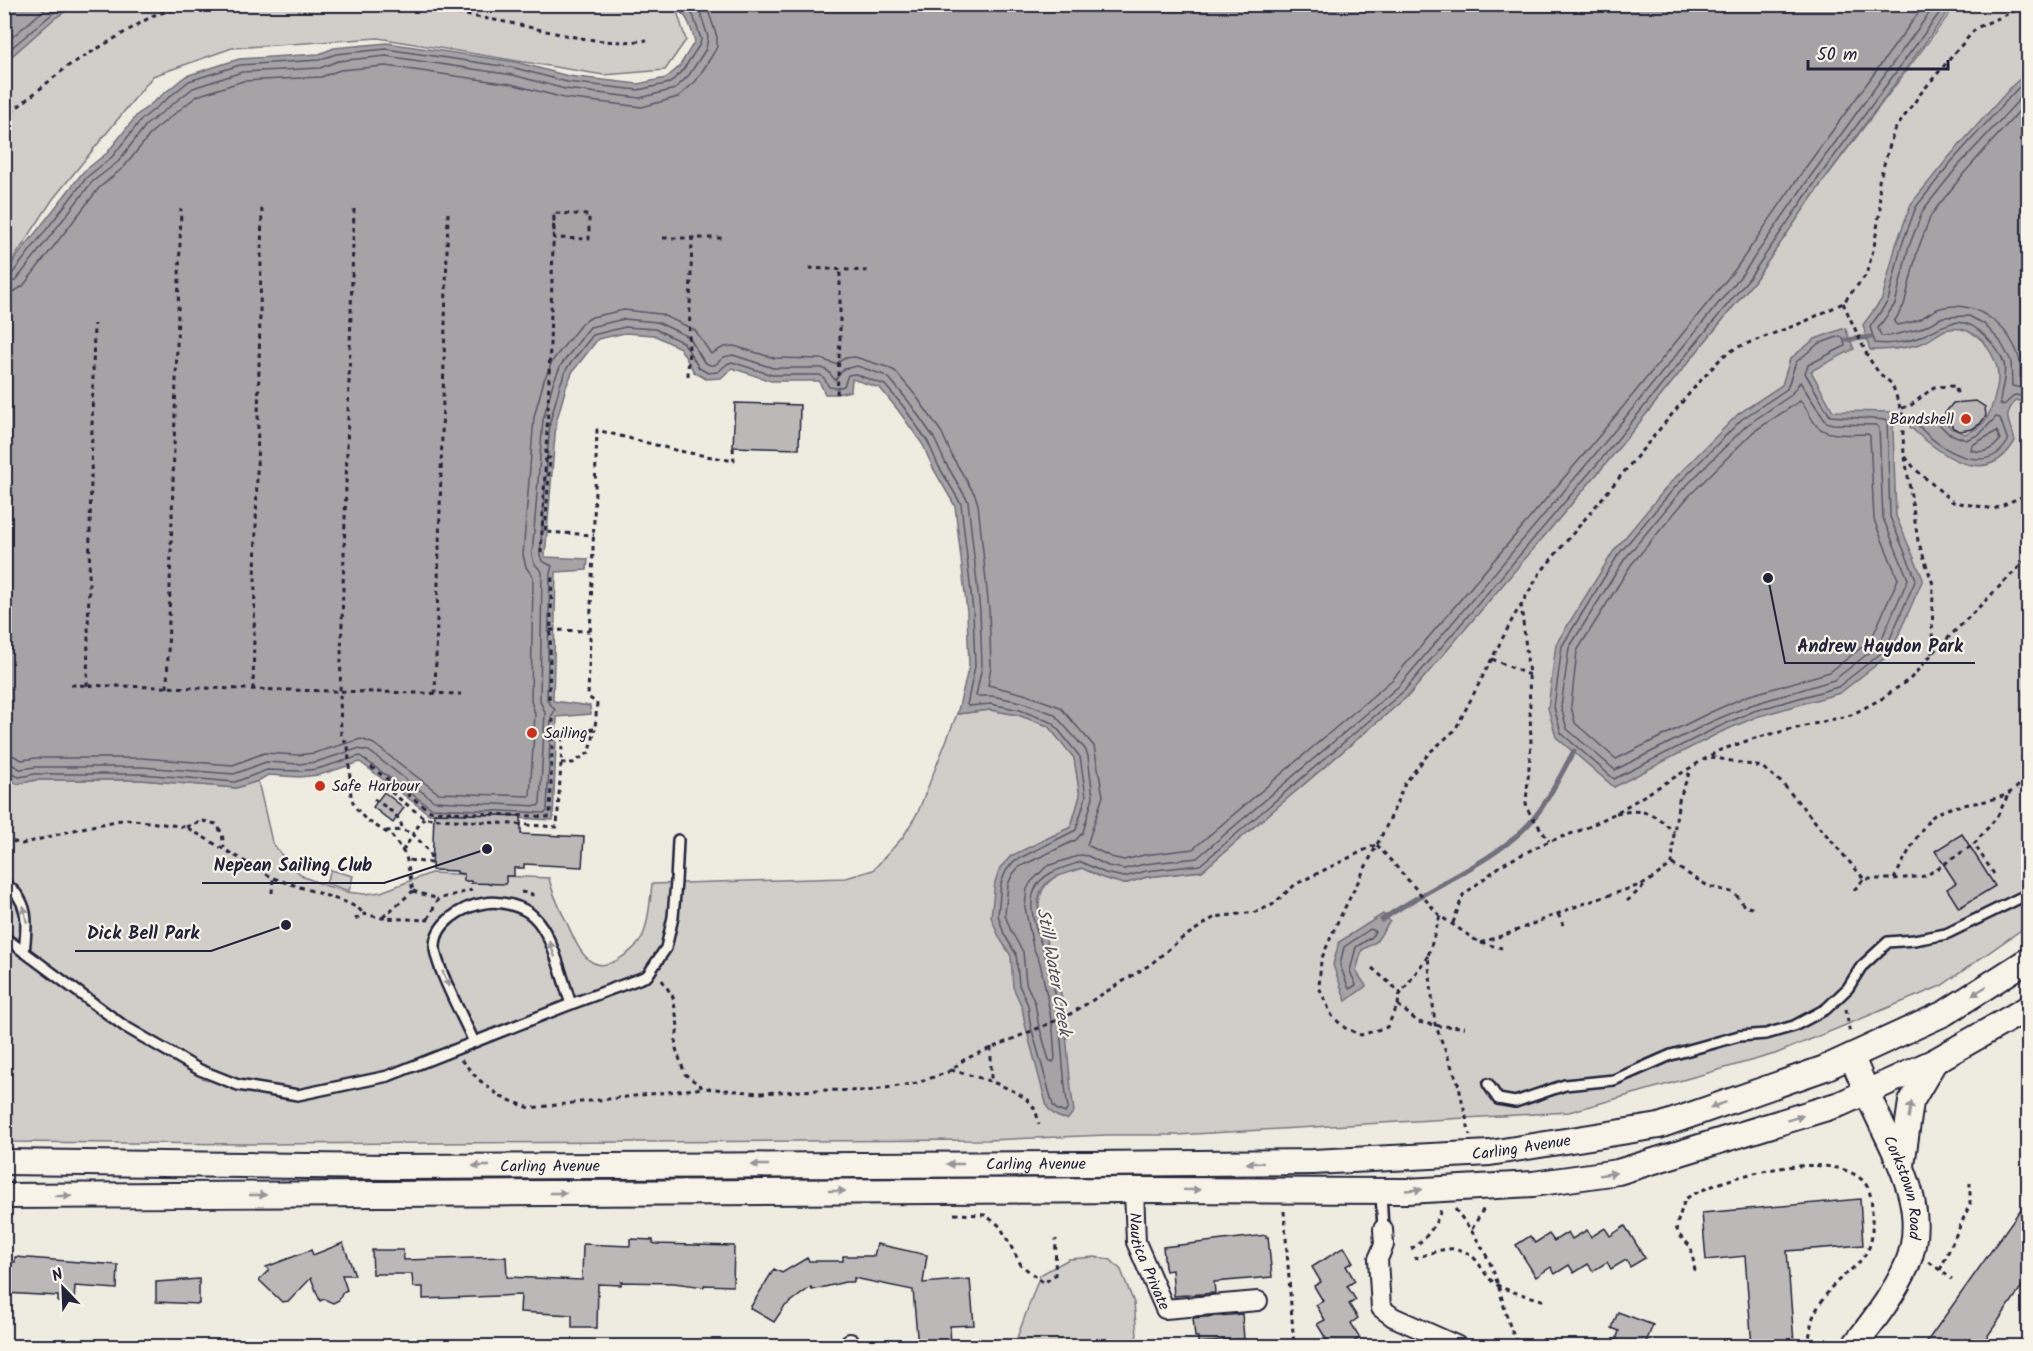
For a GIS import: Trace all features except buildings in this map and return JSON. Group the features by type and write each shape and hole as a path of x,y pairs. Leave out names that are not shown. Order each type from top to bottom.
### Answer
{"main road":[{"name":"Carling Avenue","path":"4,1162 379,1167 1090,1164 1313,1162 1490,1153 1659,1125 1849,1044 1945,1012 2028,960"},
{"name":"Carling Avenue","path":"4,1196 1134,1190 1407,1191 1533,1184 1618,1172 1840,1104 1935,1061 2028,1008"},
{"name":"Corkstown Road","path":"1849,1044 1868,1093 1902,1165 1914,1210 1914,1234 1908,1262 1892,1294 1854,1347"},
{"path":"1902,1165 1911,1102 1935,1061"}],"street":[{"name":"Nautica Private","path":"1134,1190 1136,1242 1165,1309 1258,1301"},
{"path":"1383,1229 1384,1245 1377,1259 1381,1308 1393,1317 1458,1347"}],"lane":[{"path":"4,938 124,1026 200,1071 238,1085 298,1095 388,1076 647,976 666,948 676,882 678,840"},
{"path":"4,883 14,890 27,918 24,952"},
{"path":"1488,1084 1498,1099 1515,1102 1565,1085 1614,1080 1671,1055 1739,1036 1766,1034 1794,1026 1826,1009 1844,992 1861,967 1888,942 1946,934 2028,894"},
{"path":"474,1042 439,964 435,949 436,937 441,927 456,914 486,902 512,905 532,914 548,939 571,1004"},
{"path":"1381,1190 1383,1229"}],"path":[{"path":"4,118 78,61 154,15 194,4"},
{"path":"395,4 503,21 587,39 631,42 647,40"},
{"path":"1440,916 1428,956 1401,993 1387,1027 1361,1035 1345,1028 1332,1016 1319,987 1321,960 1337,923 1377,845 1405,783 1430,753 1455,730 1521,604 1540,573 1723,356 1738,347 1804,322 1843,303 1866,275 1874,247 1880,210 1879,181 1894,131 1921,93 1976,28 2028,5"},
{"path":"253,690 262,206"},
{"path":"167,688 181,209"},
{"path":"354,209 340,692 341,736 348,745 351,797 355,807 365,819 392,836 406,860 413,891"},
{"path":"435,694 448,213"},
{"path":"554,213 589,215 589,239 554,238 554,213"},
{"path":"541,553 554,213"},
{"path":"663,238 692,240 722,238"},
{"path":"688,376 692,240"},
{"path":"809,268 870,271"},
{"path":"837,394 840,270"},
{"path":"1843,303 1864,349 1880,374 1892,384 1901,408 1905,455 1918,541 1933,584 1932,654"},
{"path":"87,686 94,324"},
{"path":"1901,408 1910,406 1934,387 1955,386 1958,396"},
{"path":"561,763 573,763 590,752 595,729 597,703 588,697 597,430 679,451 734,461 734,447"},
{"path":"1905,455 1915,469 1953,502 1994,509 2028,494"},
{"path":"546,458 550,458 545,532 594,535"},
{"path":"1453,923 1463,895 1503,864 1549,841 1584,829 1614,814 1719,751 1755,738 1851,715 1883,698 1911,678 2028,558"},
{"path":"549,699 552,576"},
{"path":"1521,604 1529,675 1531,744 1526,802 1527,809 1549,841"},
{"path":"550,630 590,631"},
{"path":"1492,659 1529,675"},
{"path":"71,685 461,694"},
{"path":"549,827 553,719"},
{"path":"376,781 424,818 557,827 563,732 595,729"},
{"path":"1710,756 1762,767 1782,783 1864,879"},
{"path":"1854,890 1864,879 1926,876 1974,844 1997,817 2008,795 2019,785 2028,765"},
{"path":"371,767 430,811 550,817"},
{"path":"1672,864 1679,800 1691,768"},
{"path":"1894,879 1934,814 2008,795"},
{"path":"374,799 399,818 402,830"},
{"path":"1614,814 1636,811 1657,816 1674,832"},
{"path":"402,851 424,818"},
{"path":"4,839 22,844 126,819 186,827 273,878 348,903 364,914 381,918 428,919 441,927"},
{"path":"186,827 203,821 216,824 222,833 224,848"},
{"path":"384,831 402,830 412,833 430,852 431,863 406,860"},
{"path":"1974,844 1994,874"},
{"path":"1377,845 1440,916 1480,943 1502,948"},
{"path":"453,1050 478,1079 501,1097 530,1108 703,1088 760,1093 820,1090 868,1091 917,1083 951,1070 965,1059 1011,1038 1067,1016 1151,964 1182,939 1215,917 1256,912 1272,905 1296,884 1377,845"},
{"path":"1626,901 1672,864"},
{"path":"1672,864 1708,886 1735,893 1744,906 1756,909"},
{"path":"272,893 273,878"},
{"path":"1480,943 1646,883"},
{"path":"413,891 438,899"},
{"path":"381,918 413,891"},
{"path":"356,919 364,914"},
{"path":"1558,914 1563,925"},
{"path":"1428,956 1435,1024 1458,1083 1471,1137"},
{"path":"1372,968 1401,993"},
{"path":"647,976 661,979 673,997 678,1026 675,1046 685,1074 703,1088"},
{"path":"1844,992 1849,1044"},
{"path":"1398,1005 1418,1022 1465,1027"},
{"path":"1849,1044 1860,1032"},
{"path":"991,1047 991,1082"},
{"path":"951,1070 991,1082 1022,1096 1035,1108 1039,1124"},
{"path":"1695,1271 1690,1247 1679,1235 1676,1227 1685,1198 1714,1184 1782,1167 1824,1166 1860,1178 1866,1184 1872,1200 1871,1244 1865,1255 1831,1288 1812,1320 1810,1338 1804,1347"},
{"path":"1940,1270 1970,1204 1970,1183"},
{"path":"1472,1229 1489,1200"},
{"path":"1453,1202 1455,1208 1472,1229 1495,1276 1509,1329 1519,1347"},
{"path":"1284,1203 1294,1347"},
{"path":"1411,1249 1424,1240 1431,1231 1439,1217 1443,1203"},
{"path":"944,1214 985,1215 1000,1226 1021,1265 1044,1283 1055,1275 1056,1239"},
{"path":"1911,1248 1952,1279"},
{"path":"1414,1258 1437,1249 1457,1249 1474,1258 1486,1276 1498,1286 1545,1301"}],"shaded area":[{"path":"44,4 675,5 686,40 665,70 604,75 378,38 232,48 153,76 53,199 5,272 4,40"},
{"path":"1956,5 2028,5 2028,925 1941,986 1775,1054 1569,1112 1177,1135 1107,1135 988,1140 253,1144 5,1142 4,775 17,784 36,780 141,780 236,788 258,781 272,842 287,862 304,877 346,892 365,894 381,892 431,873 549,878 556,900 580,950 593,963 601,965 611,963 625,955 642,938 648,918 652,884 846,878 873,870 903,837 918,812 957,714 990,710 1018,715 1048,726 1074,757 1080,796 1071,827 1011,856 1000,868 1053,959 1042,929 1039,907 1044,888 1051,880 1082,868 1103,878 1124,884 1147,877 1202,871 1409,695 1608,461 1755,280 1821,184"},
{"path":"331,870 353,876 349,891 326,883"},
{"path":"1095,1257 1111,1260 1121,1270 1134,1303 1137,1335 1131,1346 1014,1346 1040,1275 1069,1259"}],"water":[{"path":"5,4 75,5 55,18 5,62"},
{"name":"Still Water Creek","path":"664,4 1953,5 1821,184 1755,280 1608,461 1409,695 1202,871 1147,877 1124,884 1103,878 1082,868 1052,879 1043,888 1038,901 1038,910 1058,979 1064,1016 1074,1111 1068,1119 1056,1116 1047,1107 1022,1007 1013,987 1011,956 999,937 991,917 995,882 1000,868 1011,856 1071,827 1080,796 1074,758 1048,726 1018,715 990,710 957,714 969,666 967,612 955,506 933,468 923,445 880,388 852,379 851,391 825,394 819,381 771,381 732,368 721,378 706,379 694,372 680,348 654,335 625,333 598,339 573,371 556,423 545,557 588,559 587,570 556,572 553,701 590,706 591,714 557,717 553,820 429,814 360,762 319,775 299,777 268,775 236,788 141,780 36,780 17,784 4,775 4,273 83,172 107,153 137,115 186,76 239,59 319,54 334,48 387,43 516,62 568,76 638,84 666,78 679,67 695,41 691,27 683,14"},
{"path":"2028,72 2028,403 2016,400 2011,406 2008,420 2015,441 2003,456 1991,464 1977,466 1963,463 1935,448 1910,427 1912,416 1941,417 1951,428 1965,434 1983,423 1992,407 1998,372 1991,353 1983,341 1966,330 1952,329 1945,330 1928,341 1912,346 1870,350 1863,325 1882,299 1896,245 1911,204 1948,158 2013,85"},
{"path":"1845,328 1854,349 1811,371 1833,411 1895,412 1893,430 1896,516 1923,579 1890,654 1840,693 1756,717 1719,733 1614,787 1556,737 1548,708 1556,644 1613,552 1671,482 1738,414 1782,385 1790,359 1815,339"},
{"path":"1383,914 1390,921 1376,942 1362,950 1356,971 1366,986 1346,1001 1333,965 1339,942"}],"waterway":[{"path":"1846,340 1871,337"},
{"path":"1894,422 1912,421"},
{"path":"1382,920 1510,842 1533,820 1574,751"}],"place":[{"name":"Bandshell","path":"1966,419"},
{"name":"Andrew Haydon Park","path":"1768,578"},
{"name":"Sailing","path":"532,733"},
{"name":"Safe Harbour","path":"320,786"},
{"name":"Nepean Sailing Club","path":"487,849"},
{"name":"Dick Bell Park","path":"286,925"}]}
